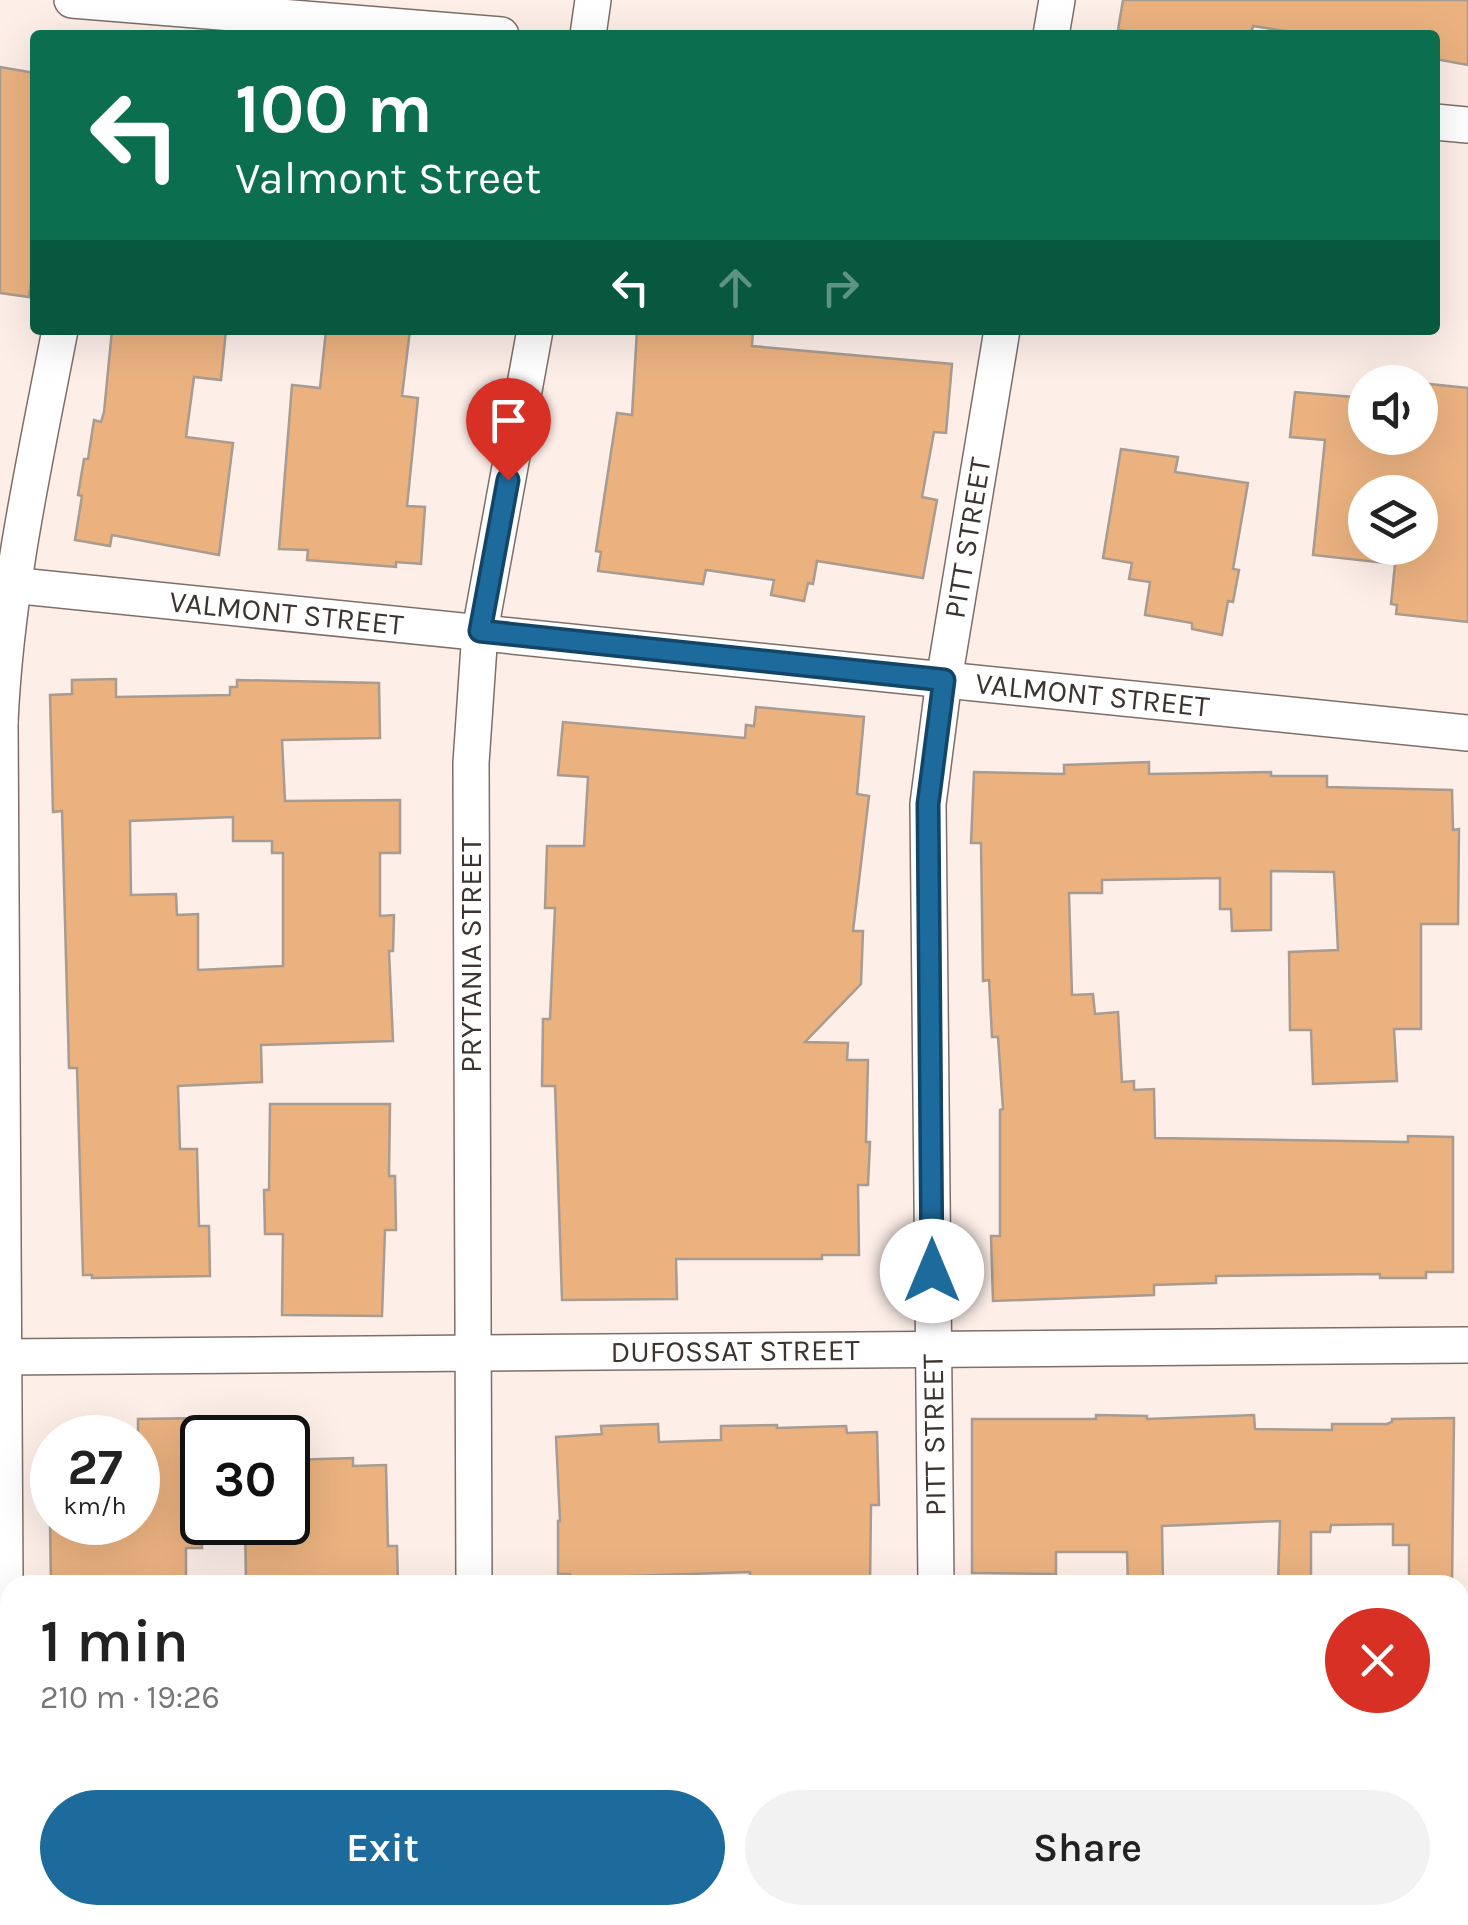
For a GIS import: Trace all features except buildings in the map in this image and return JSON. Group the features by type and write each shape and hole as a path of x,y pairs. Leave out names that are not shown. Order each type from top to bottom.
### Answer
{"street":[{"path":"72,0 121,13 415,30"},
{"path":"589,30 593,0"},
{"path":"1052,30 1057,0"},
{"path":"1440,122 1468,125"},
{"path":"4,1575 0,723 6,584 59,335"},
{"name":"PRYTANIA STREET","path":"474,1575 471,763 480,631 533,335"},
{"name":"PITT STREET","path":"936,1575 928,804 944,680 1001,335"},
{"name":"VALMONT STREET","path":"6,584 1468,733"},
{"name":"DUFOSSAT STREET","path":"3,1357 1468,1345"}],"route":[{"path":"508,480 480,631 944,680 928,804 932,1271"}]}
